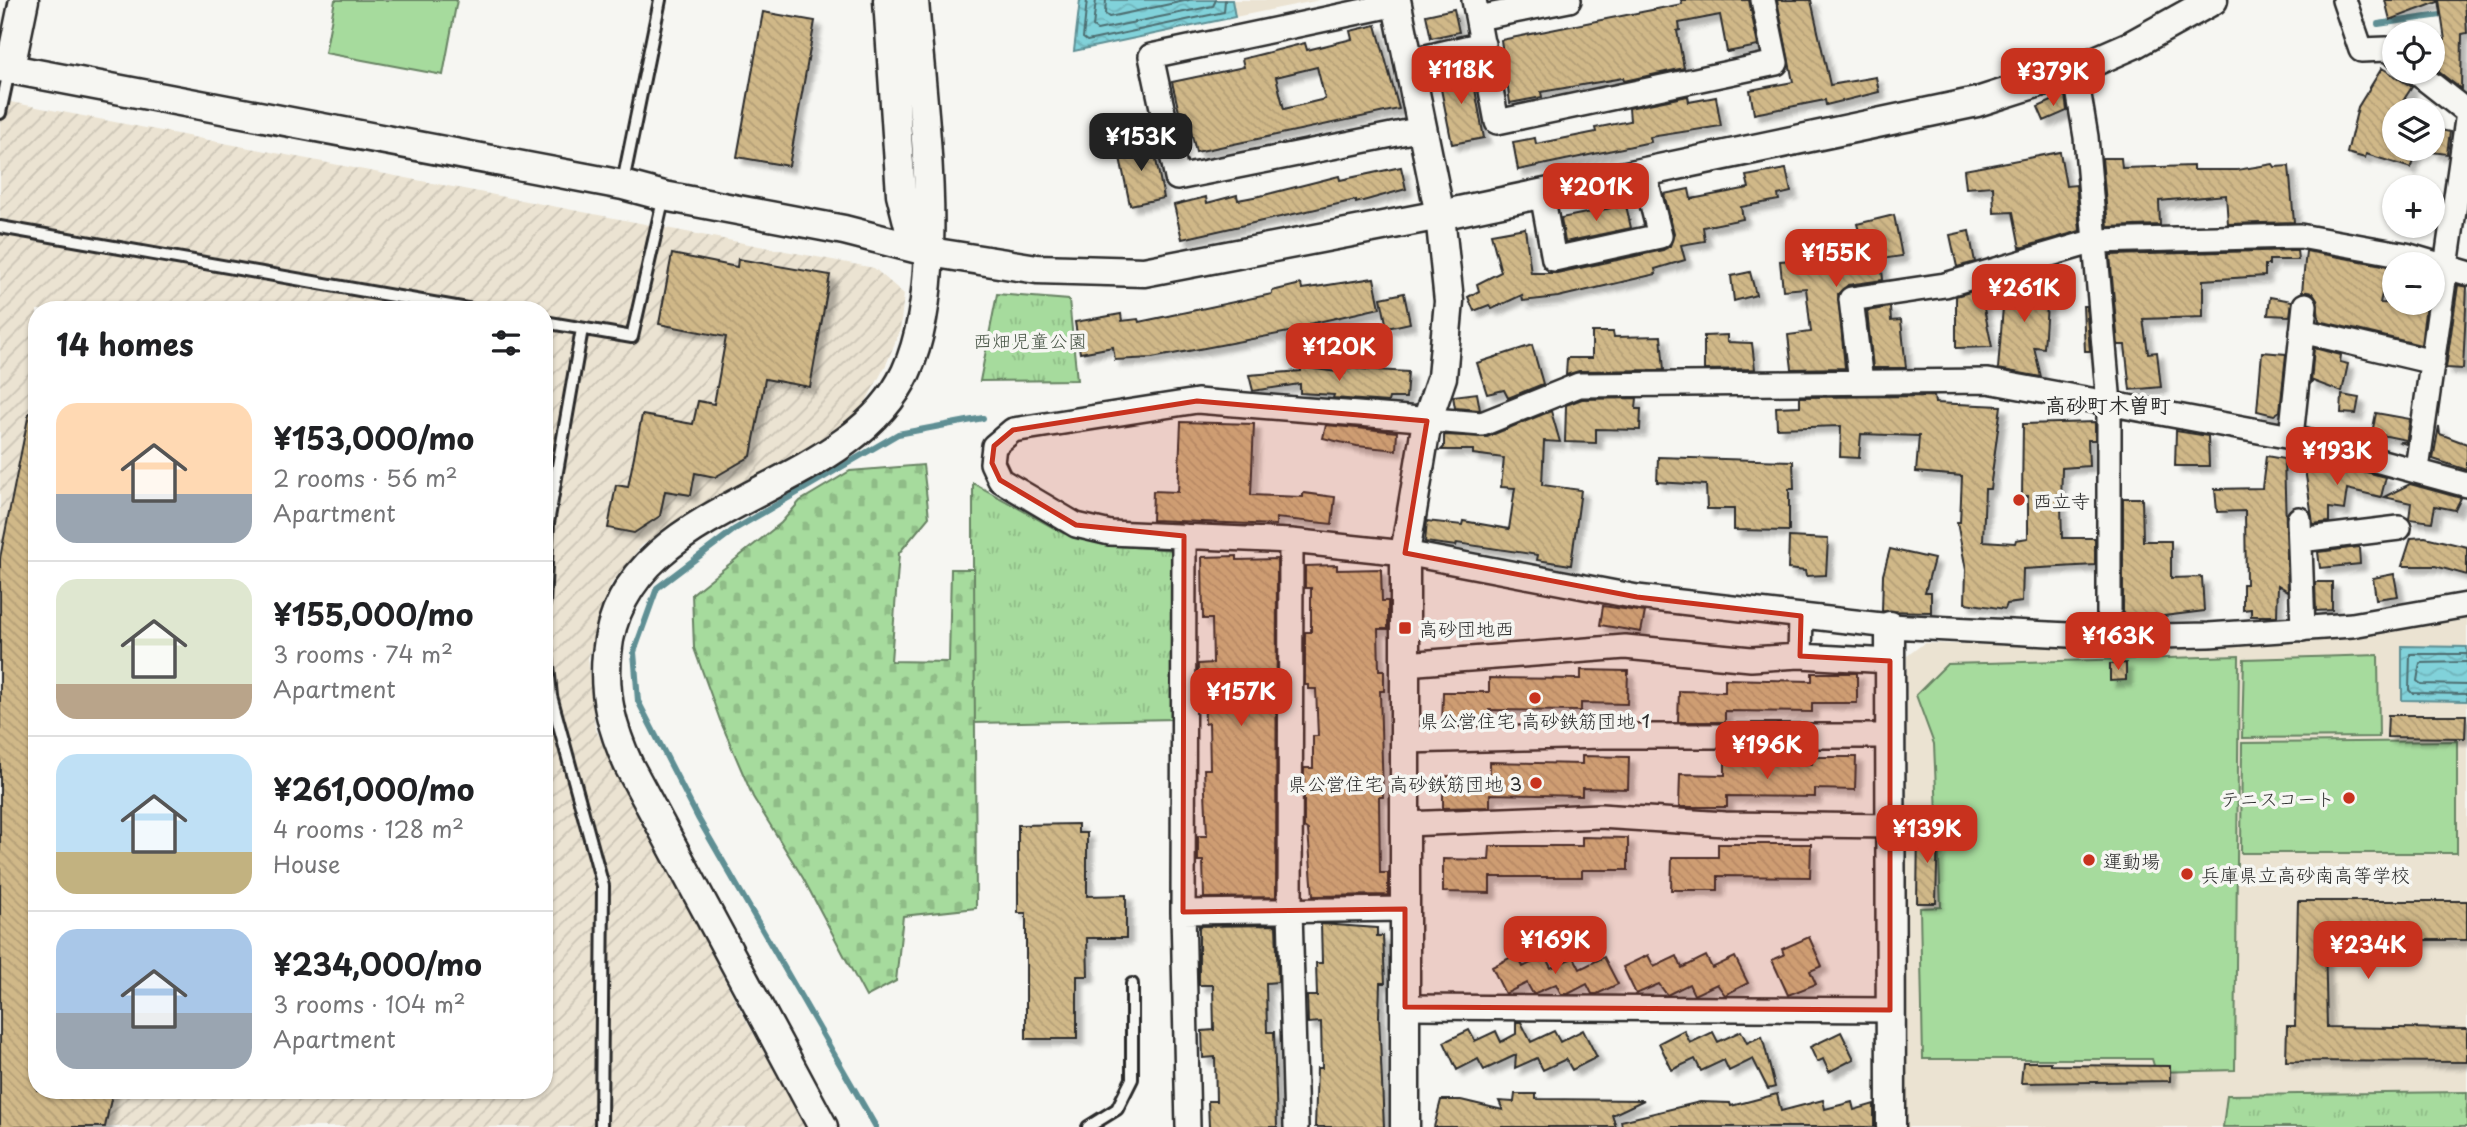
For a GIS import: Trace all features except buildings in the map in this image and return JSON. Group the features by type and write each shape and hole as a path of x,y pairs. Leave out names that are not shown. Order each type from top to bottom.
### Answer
{"street":[{"path":"24,0 5,68 623,185 664,196 844,230 930,252 1037,269 1144,272 1440,215 1977,102 2068,73 2132,45 2213,0"},
{"path":"888,0 901,194 909,226 930,252"},
{"path":"823,1127 653,813 614,733 606,698 608,636 618,607 631,585 650,563 675,542 862,430 887,402 906,372 917,340 930,252 914,0"},
{"path":"1569,0 1476,9 1497,122 1776,63 1763,0"},
{"path":"2344,0 2361,50 2382,49"},
{"path":"1405,1127 1405,553 1427,421 1442,377 1449,301 1440,215 1397,2 1151,57 1177,178 1422,129"},
{"path":"1409,61 1483,44"},
{"path":"2068,73 2078,89 2109,404 2109,637"},
{"path":"2431,84 2467,112"},
{"path":"2417,469 2433,362 2456,271 2467,120"},
{"path":"1542,194 1554,259 1660,236 1644,172"},
{"path":"1861,382 1851,299 1945,285 2095,241 2300,236 2406,255 2456,271"},
{"path":"2291,437 2305,305"},
{"path":"2302,331 2433,362"},
{"path":"2467,485 2417,469 2291,437 1988,381 1579,385 1482,424 1197,401 1013,429 994,446 992,463 1000,480 1076,525 1110,533 1291,541 1405,553 1637,597 1890,626 2109,637 2352,625 2467,605"},
{"path":"2303,629 2300,529 2399,528"},
{"path":"1184,537 1183,912 1188,1127"},
{"path":"1291,541 1290,910 1296,1127"},
{"path":"1800,656 1801,615"},
{"path":"1890,626 1891,1127"},
{"path":"1405,664 1625,647 1751,659 1800,656 1890,662"},
{"path":"1405,741 1603,736 1890,736"},
{"path":"1405,824 1600,816 1725,824 1890,826"},
{"path":"1183,912 1405,909"},
{"path":"1405,1007 1890,1010"}],"lane":[{"path":"623,185 660,0"},
{"path":"0,113 5,68"},
{"path":"553,324 632,337 664,196"},
{"path":"0,227 422,301"},
{"path":"553,494 582,329"},
{"path":"553,703 603,886 601,1127"},
{"path":"1088,1127 1117,1109 1132,1079 1132,984"}],"highlighted area":[{"path":"1197,401 1427,421 1405,553 1637,597 1801,616 1800,656 1890,661 1890,1010 1405,1007 1405,909 1183,912 1184,536 1076,525 1000,480 992,463 994,446 1013,430"}],"shaded area":[{"path":"1232,0 1320,0 1235,17"},
{"path":"0,100 874,268 904,294 900,330 886,365 860,412 797,455 642,545 611,584 588,658 595,728 741,1011 806,1127 0,1127"},
{"name":"兵庫県立高砂南高等学校","path":"2467,619 2467,1092 2227,1095 2223,1127 1907,1127 1907,656 1924,643 2165,650 2361,637"}],"green space":[{"path":"335,0 457,0 443,75 325,53"},
{"name":"西畑児童公園","path":"997,294 1069,300 1077,380 980,381"},
{"path":"923,465 929,517 899,553 891,661 949,662 951,569 974,569 976,908 903,916 896,981 866,997 803,878 753,797 720,720 694,648 692,594 781,523 800,501 850,471"},
{"path":"973,483 1063,533 1120,546 1174,550 1176,719 973,723"},
{"path":"2378,655 2379,737 2242,738 2244,659"},
{"name":"運動場","path":"2239,656 2235,1070 2156,1072 2152,1059 1923,1059 1920,908 1941,907 1934,744 1916,695 1947,664"},
{"name":"テニスコート","path":"2457,741 2457,853 2241,853 2242,743"},
{"path":"2467,1092 2467,1127 2223,1127 2227,1095"}],"water":[{"path":"1080,0 1232,0 1235,17 1074,51"},
{"path":"2402,646 2467,647 2467,701 2402,700"}],"waterway":[{"path":"2378,24 2448,14"},
{"path":"876,1127 698,818 638,701 634,652 657,588 735,529 898,434 983,418"}],"place":[{"name":"西立寺","path":"2019,500"},
{"name":"高砂団地西","path":"1405,628"},
{"name":"県公営住宅 高砂鉄筋団地 1","path":"1535,698"},
{"name":"県公営住宅 高砂鉄筋団地 3","path":"1536,783"},
{"name":"テニスコート","path":"2349,798"},
{"name":"運動場","path":"2089,860"},
{"name":"兵庫県立高砂南高等学校","path":"2187,874"}],"district":[{"name":"高砂町木曽町","path":"2108,404"}]}
